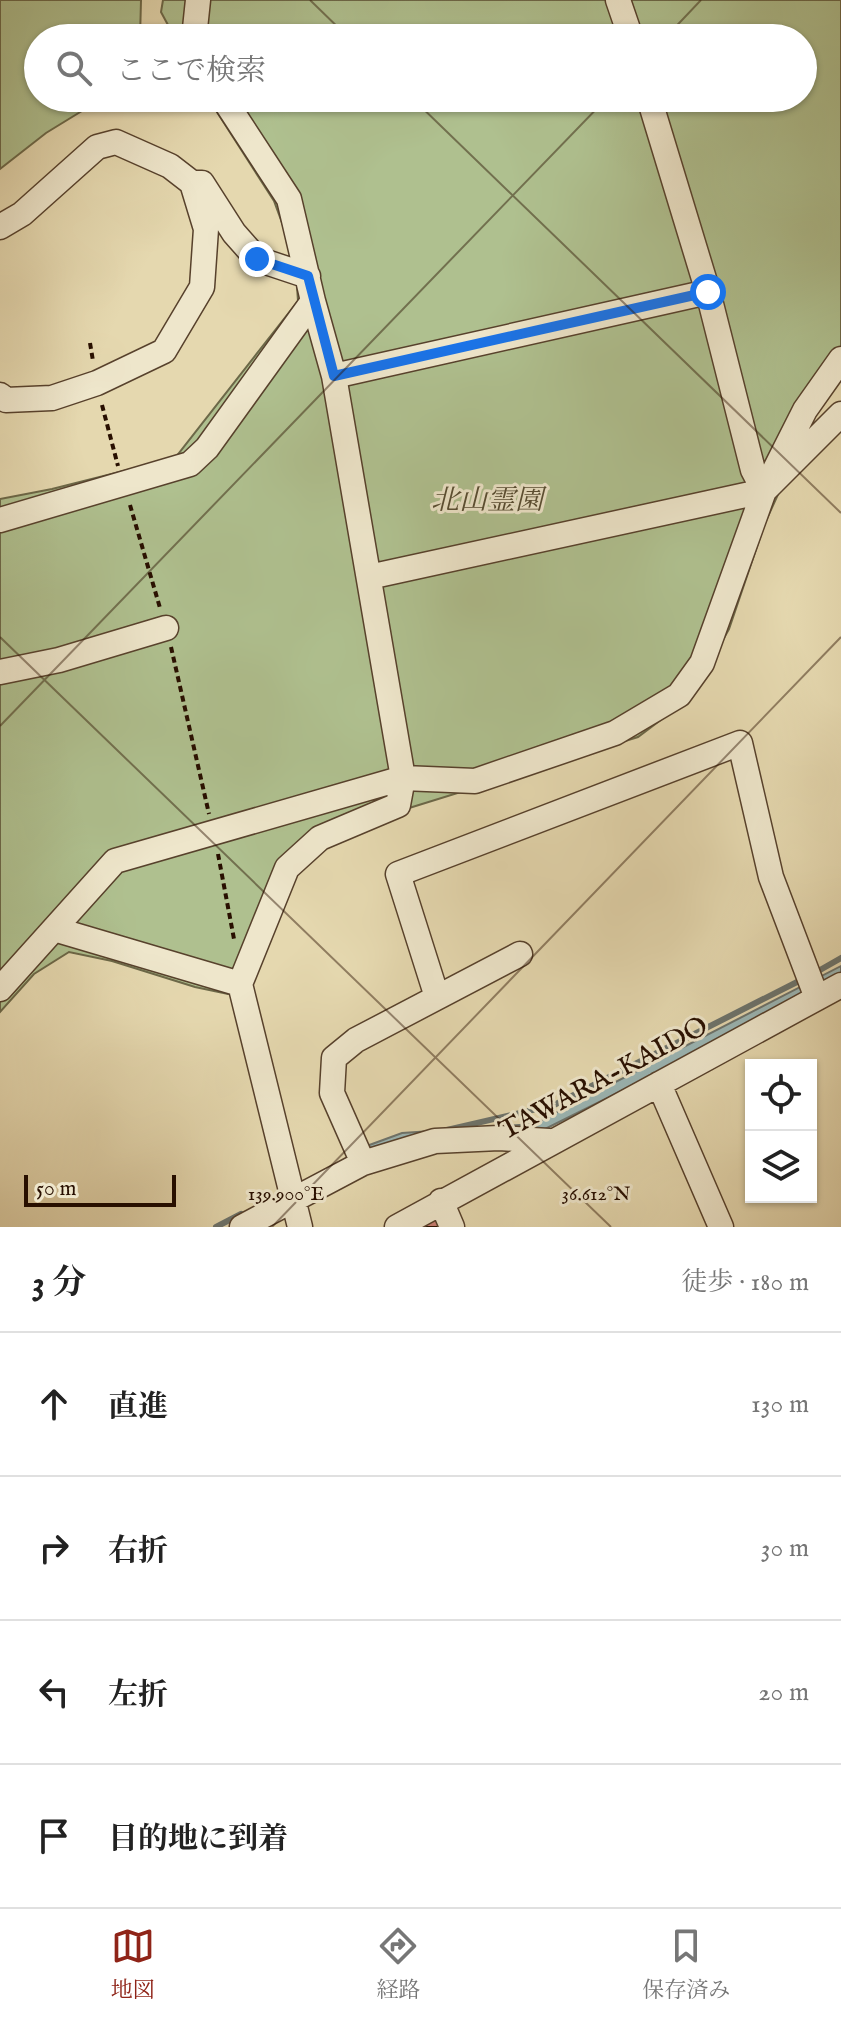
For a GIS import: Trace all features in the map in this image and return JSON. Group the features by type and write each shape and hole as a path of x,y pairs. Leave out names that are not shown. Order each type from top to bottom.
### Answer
{"street":[{"path":"195,24 198,0"},
{"path":"618,0 626,24"},
{"path":"232,112 289,199 334,376 403,778 398,805 320,838 287,868 240,984 300,1227"},
{"path":"653,112 708,292 753,470 764,491"},
{"path":"0,227 22,214 97,147 116,142 170,166 192,183 206,229 202,287 164,351 97,383 52,398 2,400"},
{"path":"192,183 202,183 234,233 257,259 308,276"},
{"path":"334,376 708,292"},
{"path":"0,520 190,464 207,448 313,301"},
{"path":"5,971 54,929 115,861 403,778 475,781 615,733 679,695 702,663 764,491 805,410 841,359"},
{"path":"369,577 764,491 841,414"},
{"path":"0,672 59,660 166,628"},
{"path":"437,997 398,874 740,743 771,877 817,998"},
{"path":"54,929 240,984"},
{"path":"363,1163 332,1093 334,1058 356,1040 520,954"},
{"name":"TAWARA-KAIDO","path":"397,1227 841,985"},
{"path":"659,1084 721,1227"},
{"path":"242,1227 363,1163 435,1141 499,1138 550,1142"},
{"path":"441,1201 452,1227"}],"path":[{"path":"97,383 166,628 214,834 234,943"}],"green space":[{"path":"0,0 141,0 140,24 24,24 24,112 80,112 46,133 0,169"},
{"name":"北山霊園","path":"163,0 841,0 841,379 816,411 765,523 729,629 691,697 638,737 406,809 313,852 281,898 249,987 228,994 69,952 34,974 0,1012 0,499 175,458 298,301 295,258 274,201 217,112 817,112 817,24 167,24 161,12"}],"water":[{"path":"841,966 841,976 692,1056 539,1132 369,1152 364,1147 402,1133 534,1124"}],"building":[{"path":"437,1214 443,1227 414,1227"}],"waterway":[{"path":"813,974 841,958"},
{"path":"447,1130 554,1105 803,979"},
{"path":"216,1227 241,1214"}],"route":[{"path":"257,259 308,276 334,376 708,292"}]}
